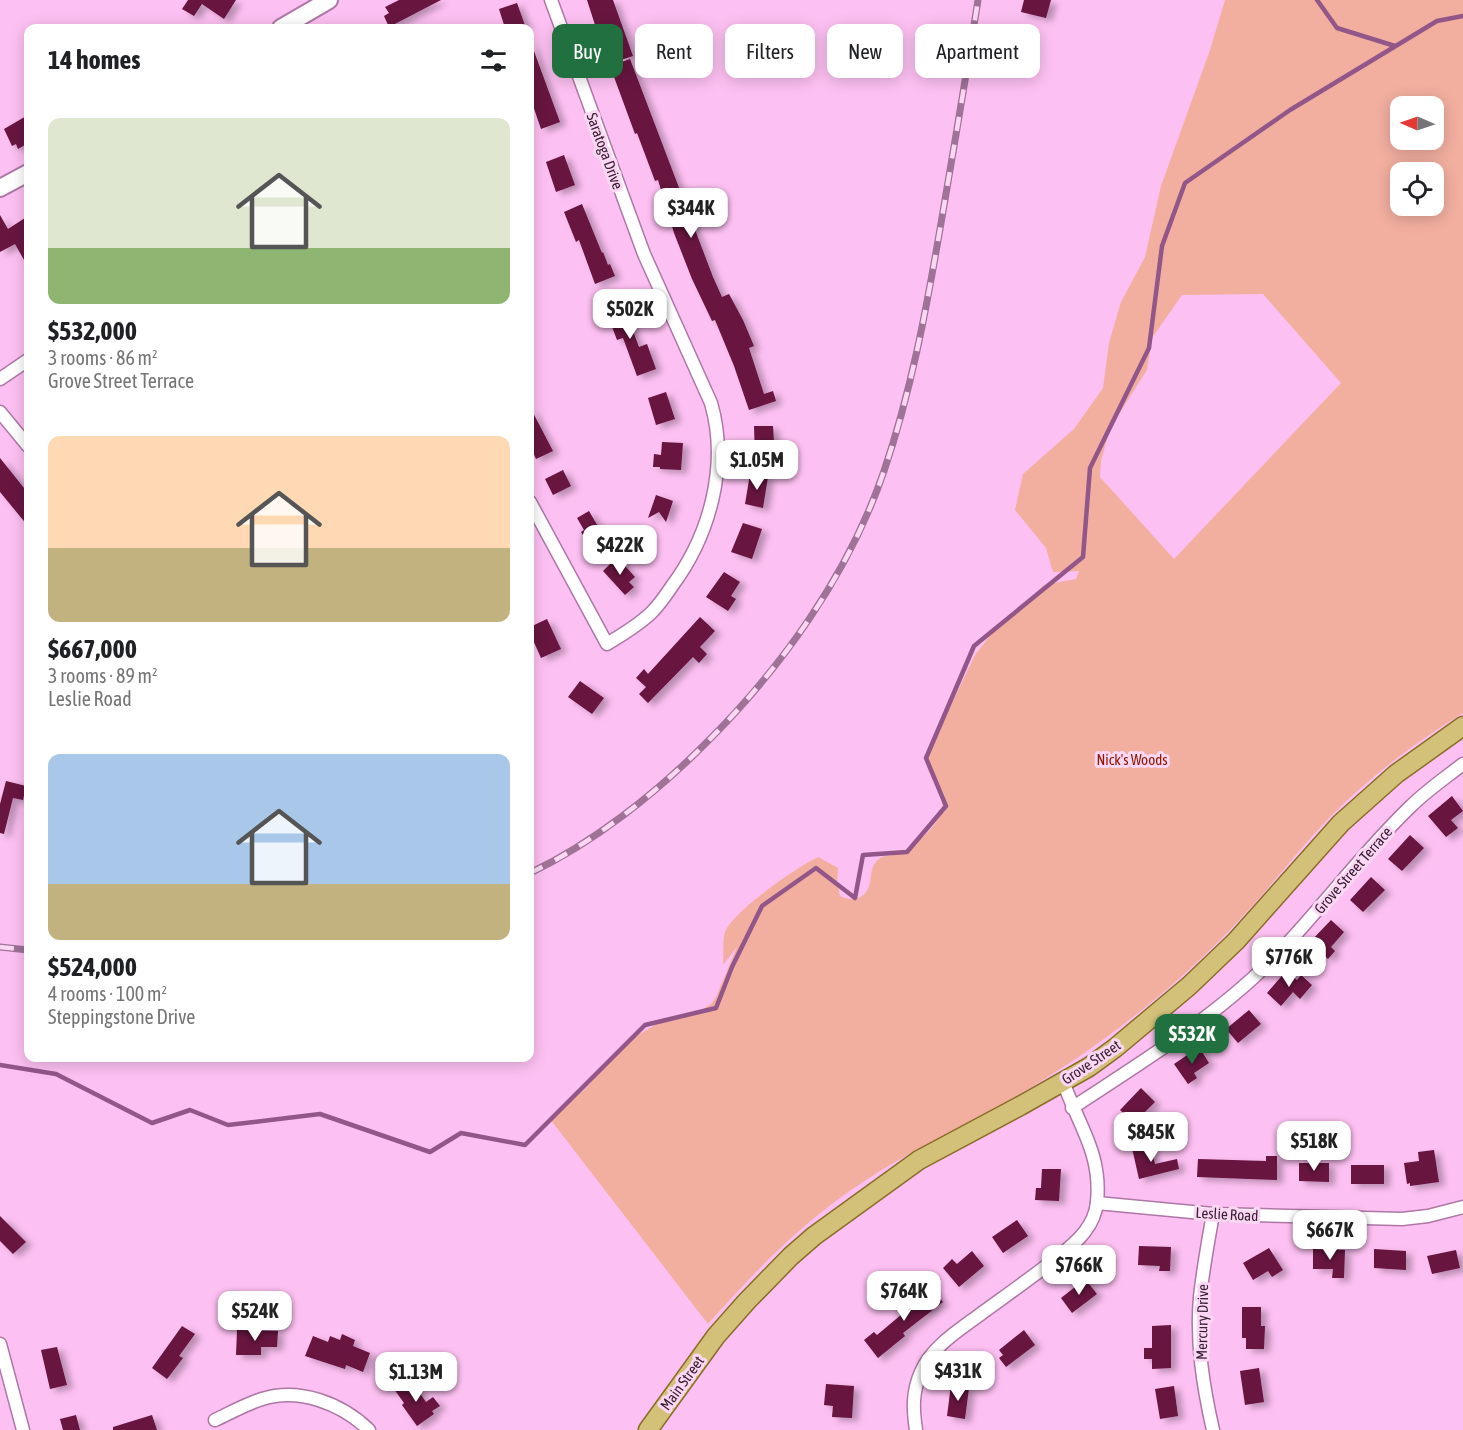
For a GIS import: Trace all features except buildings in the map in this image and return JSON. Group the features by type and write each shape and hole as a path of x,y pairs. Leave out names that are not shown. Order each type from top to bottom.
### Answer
{"main road":[{"path":"287,24 322,1"},
{"path":"0,188 24,175"},
{"name":"Grove Street","path":"716,1336 791,1256 892,1178 947,1144 1063,1082 1115,1048 1189,986 1273,901 1341,823 1396,774 1463,726"},
{"name":"Main Street","path":"648,1430 716,1336"}],"street":[{"name":"Saratoga Drive","path":"534,509 607,644 633,628 652,612 681,574 689,560 714,495 718,467 715,418 705,388 644,254 551,0"},
{"path":"0,379 24,363"},
{"path":"0,412 24,441"},
{"name":"Grove Street Terrace","path":"1072,1108 1184,1034 1253,978 1306,923 1411,805 1463,764"},
{"path":"916,1430 913,1408 914,1392 928,1360 950,1337 1072,1245 1090,1226 1097,1203 1097,1164 1063,1082"},
{"name":"Leslie Road","path":"1097,1203 1213,1214 1402,1219 1428,1216 1463,1207"},
{"name":"Mercury Drive","path":"1213,1214 1200,1297 1199,1340 1203,1382 1213,1430"},
{"path":"0,1344 23,1430"},
{"path":"215,1420 262,1398 288,1395 332,1404 359,1420 369,1430"}],"green space":[{"name":"Nick's Woods","path":"1225,0 1463,0 1463,713 1427,736 1359,789 1318,829 1228,932 1187,972 1127,1022 1041,1081 897,1161 841,1197 781,1248 708,1324 550,1119 585,1089 620,1049 633,1038 667,1018 700,1011 711,1004 737,947 723,965 725,932 740,913 767,890 818,857 838,868 837,882 840,896 849,899 858,898 867,890 872,868 879,859 911,847 936,823 943,804 928,769 929,751 975,655 992,633 1044,585 1076,579 1079,571 1053,572 1046,548 1015,510 1023,474 1074,429 1103,388 1109,343 1121,302 1145,257 1161,186 1210,50","holes":["1263,294 1341,383 1174,559 1100,477 1101,461 1110,428 1147,370 1152,338 1182,295"]}],"waterway":[{"path":"1317,0 1337,28 1395,46"},
{"path":"0,1065 56,1074 152,1123 190,1110 228,1125 320,1114 430,1152 461,1133 525,1145 645,1025 716,1008 732,967 762,906 816,868 855,898 863,855 907,852 946,806 926,758 974,646 1083,557 1090,468 1149,348 1162,246 1185,183 1290,110 1437,21 1463,16"}],"railway":[{"path":"534,871 577,847 622,816 704,745 760,685 786,652 810,618 852,547 869,509 894,441 917,351 935,260 978,0"},
{"path":"0,947 24,950"}]}
